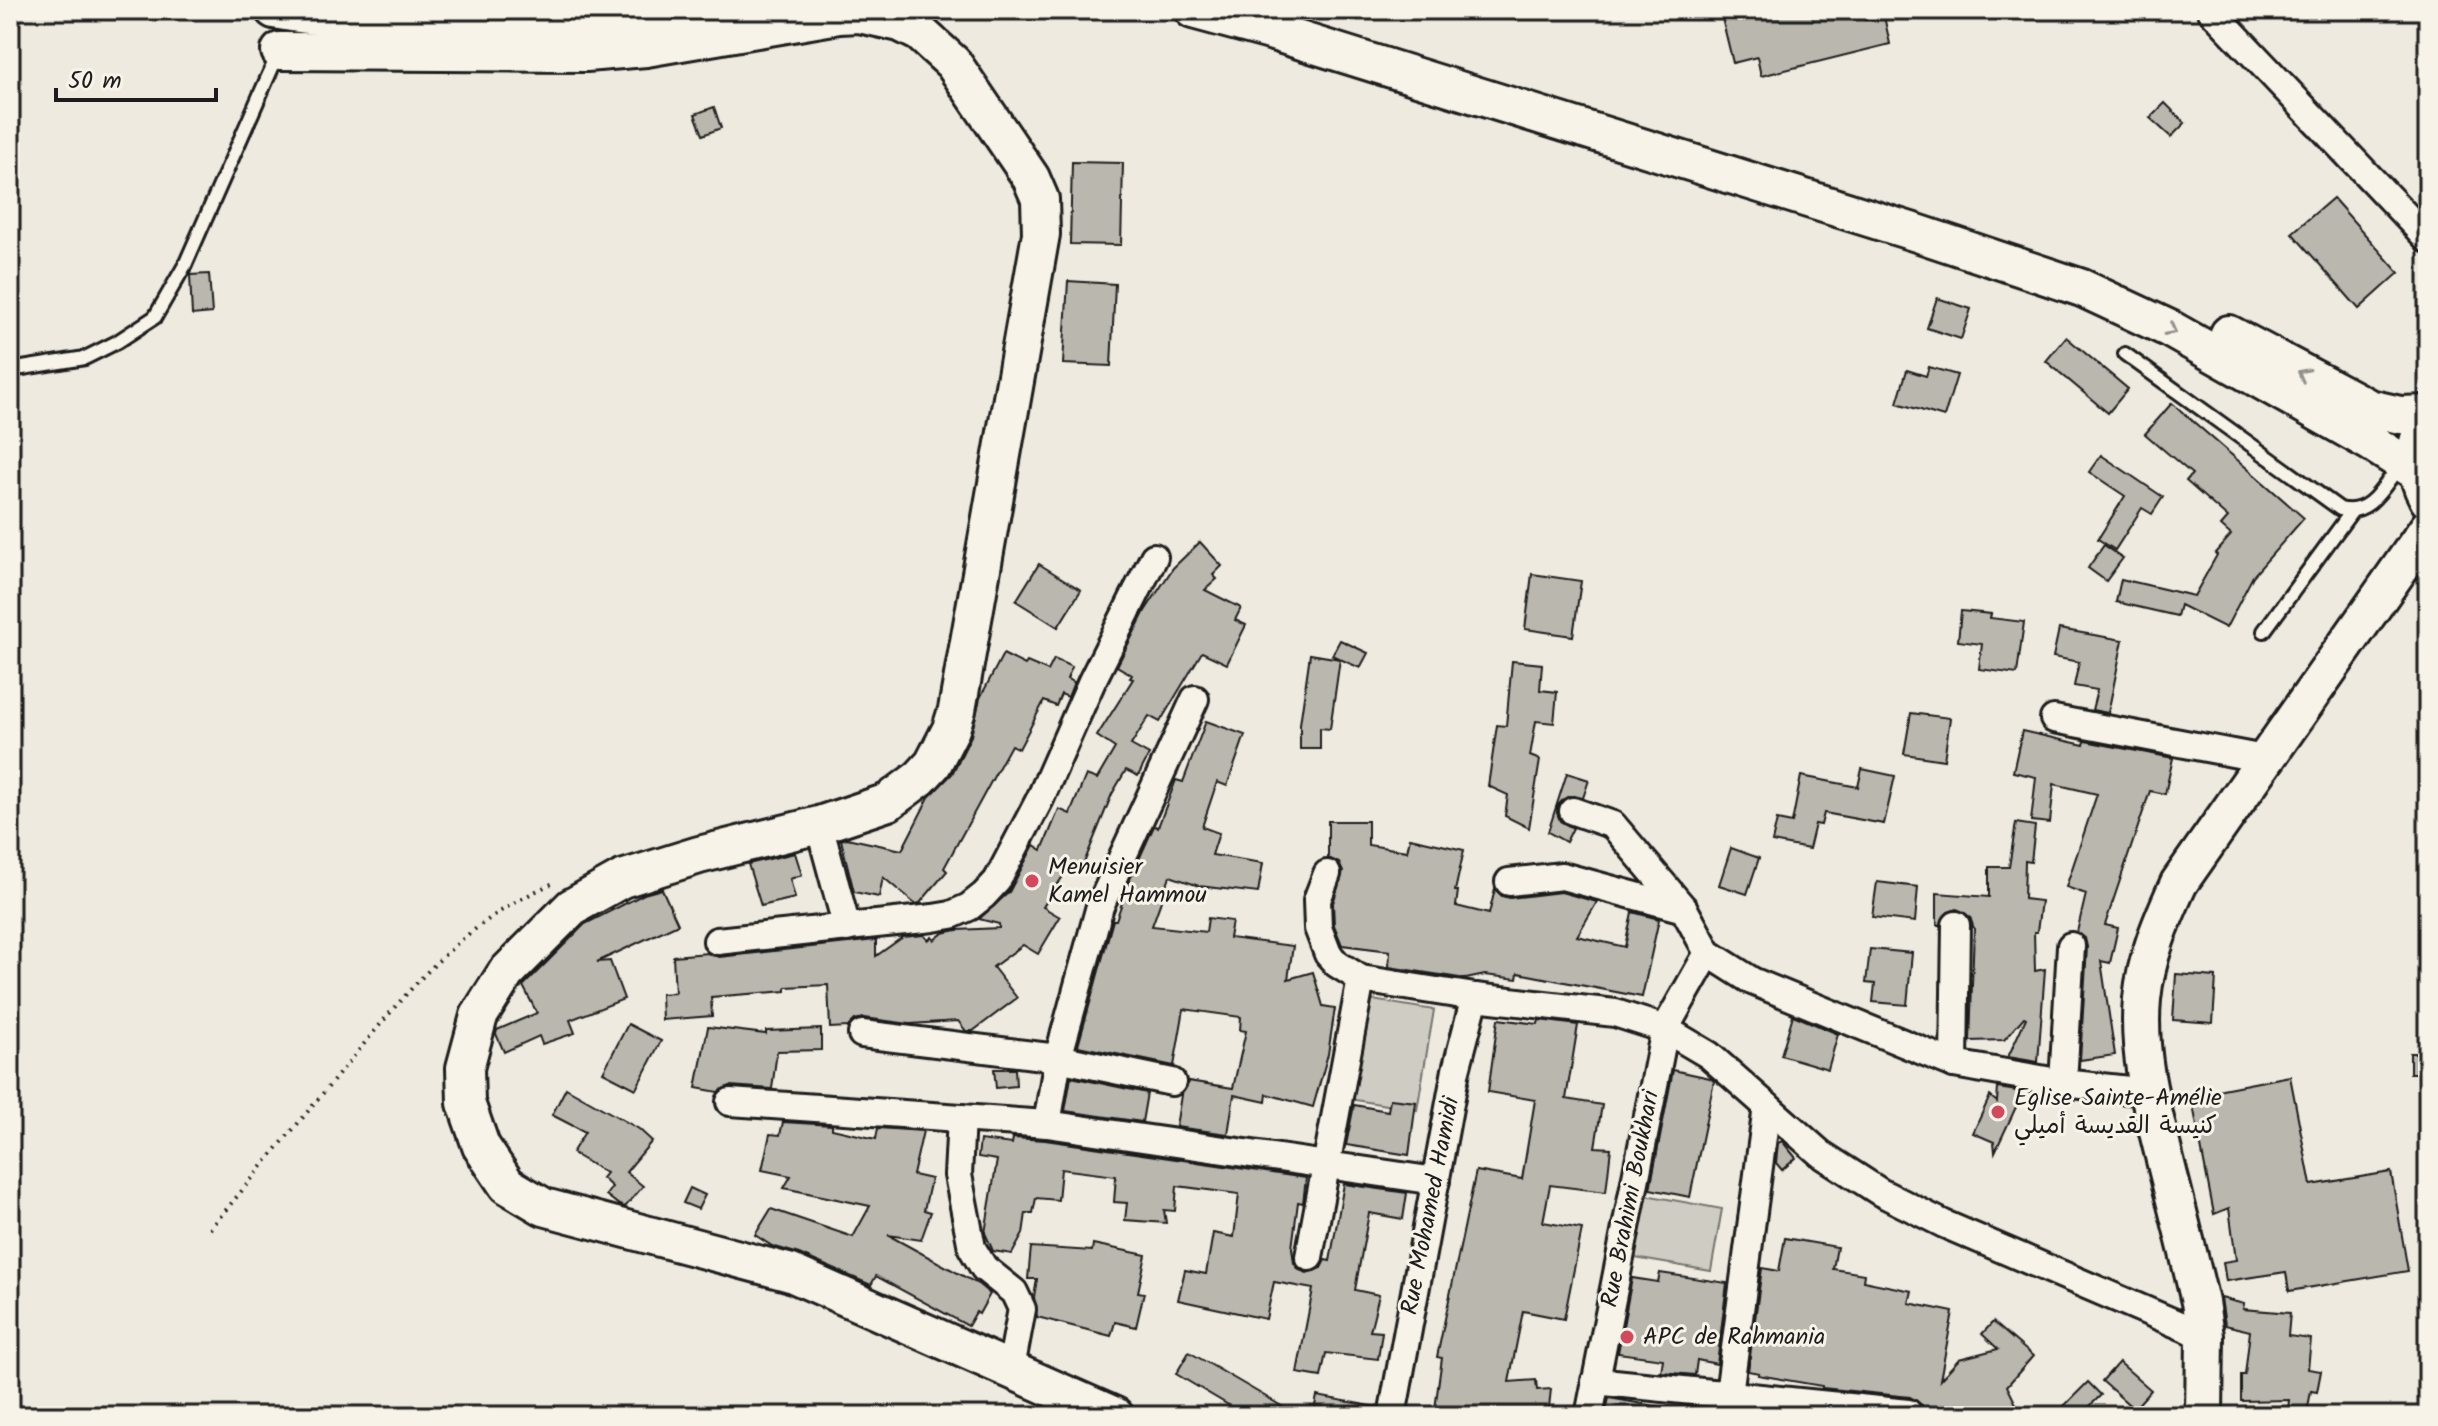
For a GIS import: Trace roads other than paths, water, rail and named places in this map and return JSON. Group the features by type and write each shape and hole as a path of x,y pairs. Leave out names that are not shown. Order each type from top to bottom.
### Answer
{"main road":[{"path":"274,10 362,20 500,21 588,19 704,10"},
{"path":"1193,10 1282,35 2046,275 2119,303 2348,414 2428,414"},
{"path":"1269,10 2040,248 2104,272 2176,305 2348,414 2416,478"},
{"path":"280,51 586,53 691,41 839,15 879,14 920,33 953,63 1031,178 1040,199 1043,222 957,710 933,764 905,791 870,809 622,879 572,907 506,973 479,1016 465,1068 466,1103 481,1146 507,1185 544,1207 791,1273 1115,1416"},
{"path":"2416,478 2418,441 2428,420"},
{"path":"2204,1416 2205,1336 2200,1302 2148,1092 2142,1045 2142,1000 2148,961 2179,883 2428,528"}],"street":[{"path":"2211,10 2428,239"},
{"path":"717,941 951,915 977,901 997,881 1040,799 1092,681 1154,557"},
{"path":"1047,1124 1058,1058 1100,906 1195,699"},
{"path":"2054,719 2264,759"},
{"path":"1573,811 1613,825 1684,909 1708,953 1752,981 1954,1064 2063,1083 2148,1092"},
{"path":"819,825 847,928"},
{"path":"1327,874 1317,900 1318,928 1328,954 1337,964 1361,979 1475,997 1615,1013 1665,1029 1709,1055 1821,1154 1901,1204 2205,1336"},
{"path":"1509,882 1562,876 1684,909"},
{"path":"1954,1064 1956,925"},
{"path":"2063,1083 2071,946"},
{"name":"Rue Brahimi Boukhari","path":"1589,1416 1665,1029 1708,953"},
{"path":"1309,1257 1361,979"},
{"name":"Rue Mohamed Hamidi","path":"1392,1416 1456,1070 1475,997"},
{"path":"862,1034 1058,1058 1172,1082"},
{"path":"730,1102 1047,1124 1436,1181"},
{"path":"1726,1405 1767,1106"},
{"path":"961,1118 958,1175 972,1248 984,1268 1014,1292 1022,1309 1011,1368"},
{"path":"1595,1381 1726,1405 1908,1413 1908,1416"}],"lane":[{"path":"10,370 85,358 155,317 185,265 280,51"},
{"path":"2125,354 2335,506 2352,511"},
{"path":"2264,631 2352,511 2416,478"}],"place":[{"name":"Menuisier Kamel Hammou","path":"1032,881"},
{"name":"Eglise Sainte-Amélie كنيسة القديسة أميلي","path":"1998,1112"},
{"name":"APC de Rahmania","path":"1627,1337"}]}
